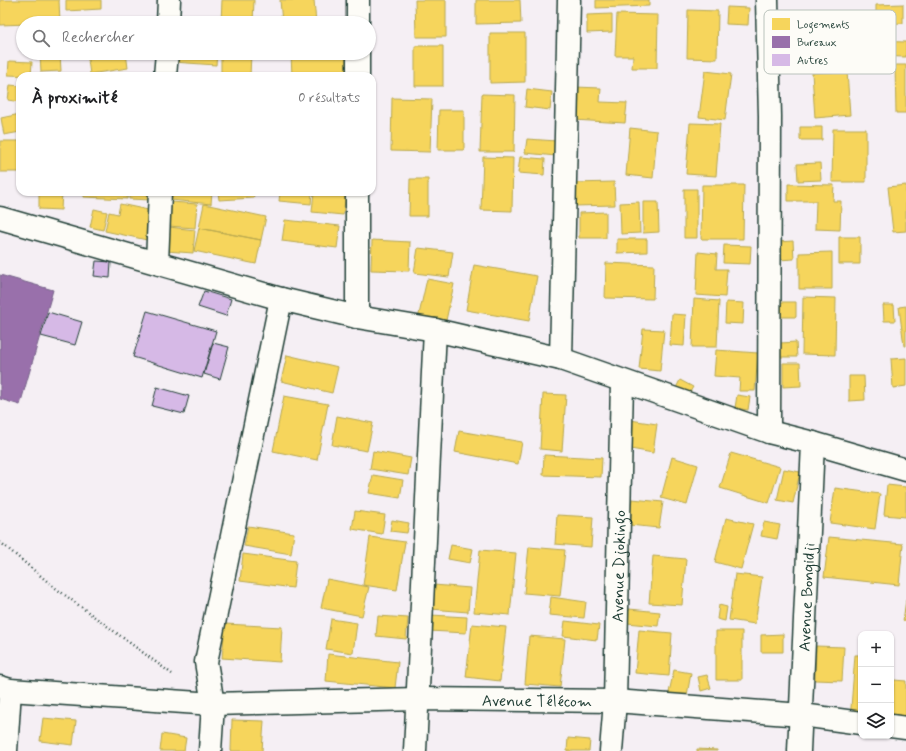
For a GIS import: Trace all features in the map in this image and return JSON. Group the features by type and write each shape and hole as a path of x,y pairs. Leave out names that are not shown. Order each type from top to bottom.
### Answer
{"street":[{"path":"168,16 169,0"},
{"path":"358,0 358,16"},
{"path":"561,359 569,0"},
{"path":"767,0 767,10"},
{"path":"166,60 166,72"},
{"path":"358,60 358,72"},
{"path":"769,74 769,432"},
{"path":"157,262 160,196"},
{"path":"357,196 357,317"},
{"path":"0,218 282,299 357,317 435,330 561,359 622,382 769,432 813,442 906,470"},
{"path":"210,751 213,704 206,662 282,299"},
{"path":"415,751 435,330"},
{"name":"Avenue Djokingo","path":"611,751 614,701 622,382"},
{"name":"Avenue Bongidji","path":"799,751 802,716 813,442"},
{"path":"5,689 6,751"},
{"name":"Avenue Télécom","path":"5,689 213,704 418,699 614,701 802,716 858,723"},
{"path":"894,726 906,728"}],"path":[{"path":"0,542 54,587 175,676"}],"building: Logements":[{"path":"0,0 59,0 60,16 16,16 16,24 0,25"},
{"path":"66,0 101,0 101,9 66,11"},
{"path":"222,0 254,0 253,16 221,16"},
{"path":"280,0 314,0 315,16 281,16"},
{"path":"415,0 446,0 446,37 416,37"},
{"path":"476,0 520,0 521,23 476,24"},
{"path":"596,0 649,0 649,6 596,8"},
{"path":"903,4 903,23 896,23 896,10 876,10 876,5"},
{"path":"727,7 749,8 748,25 726,24"},
{"path":"688,10 718,11 717,59 687,58"},
{"path":"612,14 612,32 587,33 587,15"},
{"path":"617,14 658,15 657,68 632,68 633,56 615,56"},
{"path":"490,33 525,33 525,82 490,83"},
{"path":"896,42 906,42 906,57 896,57"},
{"path":"415,46 443,46 443,86 415,86"},
{"path":"40,60 60,60 61,71 41,72"},
{"path":"88,60 127,60 128,68 103,72 90,72"},
{"path":"173,60 216,60 216,65 173,62"},
{"path":"221,60 251,60 250,72 221,72"},
{"path":"291,60 346,60 346,72 292,72"},
{"path":"9,61 32,62 31,72 16,72 16,75 8,75"},
{"path":"896,65 906,65 906,113 896,113"},
{"path":"705,71 731,74 725,120 699,117"},
{"path":"812,74 847,74 850,115 815,118"},
{"path":"10,85 16,86 16,101 8,100"},
{"path":"575,87 601,88 600,102 627,103 625,123 573,120"},
{"path":"527,89 552,92 550,110 525,107"},
{"path":"482,94 515,95 514,152 480,152"},
{"path":"392,98 432,99 430,152 391,151"},
{"path":"439,110 464,110 464,150 438,150"},
{"path":"16,115 16,133 4,135 1,118"},
{"path":"690,123 720,124 716,176 686,174"},
{"path":"800,127 822,127 822,140 800,140"},
{"path":"630,128 657,131 653,178 626,175"},
{"path":"833,129 866,129 866,182 832,182"},
{"path":"527,139 557,141 556,156 525,153"},
{"path":"0,141 16,141 16,172 0,172"},
{"path":"483,157 513,158 512,211 481,210"},
{"path":"520,157 545,159 544,175 518,173"},
{"path":"820,163 821,180 798,181 797,164"},
{"path":"410,179 428,179 428,216 409,216"},
{"path":"614,182 615,205 574,206 574,183"},
{"path":"788,184 834,185 833,201 841,201 840,230 815,229 816,201 788,201"},
{"path":"702,185 744,185 743,239 701,239"},
{"path":"906,185 906,231 893,232 888,187"},
{"path":"684,189 697,189 697,238 684,238"},
{"path":"39,196 62,196 61,210 39,209"},
{"path":"84,196 127,196 127,199"},
{"path":"129,196 151,196 151,200 129,199"},
{"path":"172,196 212,196 211,204 171,200"},
{"path":"218,196 254,196 254,198 219,200"},
{"path":"280,196 312,196 311,204 279,201"},
{"path":"314,196 346,196 343,215 312,212"},
{"path":"171,202 197,204 195,228 168,226"},
{"path":"639,202 640,233 621,234 620,203"},
{"path":"643,202 658,202 659,232 643,233"},
{"path":"120,204 153,211 147,240 105,231 109,212 118,214"},
{"path":"204,204 266,217 261,240 199,228"},
{"path":"94,209 107,212 103,230 90,227"},
{"path":"606,212 606,238 579,238 579,213"},
{"path":"285,220 340,226 337,248 282,241"},
{"path":"169,227 195,230 193,253 166,251"},
{"path":"199,228 261,240 256,264 194,251"},
{"path":"839,237 860,237 860,264 839,264"},
{"path":"617,239 647,239 647,252 617,253"},
{"path":"372,240 410,242 409,271 371,270"},
{"path":"793,241 794,259 778,260 777,242"},
{"path":"724,245 751,246 750,264 723,263"},
{"path":"418,248 453,252 449,277 414,273"},
{"path":"698,252 717,254 716,269 727,269 725,297 696,295"},
{"path":"832,252 832,289 799,289 799,253"},
{"path":"606,263 654,265 653,299 605,298"},
{"path":"474,265 537,276 529,321 466,310"},
{"path":"427,279 454,284 445,325 418,319"},
{"path":"803,297 836,298 835,355 802,354"},
{"path":"694,299 719,301 717,347 692,347"},
{"path":"726,302 744,303 743,324 725,323"},
{"path":"778,302 796,302 796,317 778,317"},
{"path":"883,305 894,305 895,321 884,321"},
{"path":"906,306 906,346 904,346 899,307"},
{"path":"672,314 686,315 684,346 670,345"},
{"path":"643,329 664,330 660,371 639,369"},
{"path":"796,342 797,357 781,357 780,343"},
{"path":"716,350 758,353 755,391 739,391 740,378 714,376"},
{"path":"287,355 338,367 332,393 281,381"},
{"path":"906,358 906,386 893,388 891,359"},
{"path":"783,363 800,363 801,386 783,387"},
{"path":"849,376 864,376 865,400 849,401"},
{"path":"680,380 693,387 687,397 675,390"},
{"path":"543,394 566,395 562,451 540,449"},
{"path":"737,395 750,397 748,410 735,408"},
{"path":"284,396 328,404 317,460 273,451"},
{"path":"337,416 373,423 367,451 332,445"},
{"path":"630,420 657,424 653,453 625,448"},
{"path":"459,431 522,442 518,464 455,452"},
{"path":"373,451 411,458 408,475 370,469"},
{"path":"731,453 780,467 769,503 720,488"},
{"path":"544,455 602,458 601,477 543,475"},
{"path":"672,457 698,465 687,505 661,498"},
{"path":"784,469 800,472 793,503 777,500"},
{"path":"373,475 403,480 400,498 369,493"},
{"path":"887,485 906,487 906,517 884,515"},
{"path":"835,488 880,494 875,529 830,523"},
{"path":"632,499 663,502 659,528 629,525"},
{"path":"355,511 385,515 382,534 352,529"},
{"path":"557,515 593,517 591,547 555,544"},
{"path":"726,518 753,524 741,569 715,562"},
{"path":"392,520 409,523 407,533 390,531"},
{"path":"764,522 780,525 777,539 761,536"},
{"path":"248,526 294,533 291,554 244,546"},
{"path":"370,537 405,542 397,590 363,585"},
{"path":"829,537 903,544 899,585 824,577"},
{"path":"451,545 473,549 470,563 448,559"},
{"path":"529,547 565,550 560,596 524,593"},
{"path":"480,550 516,553 510,615 474,612"},
{"path":"243,554 296,561 293,588 240,581"},
{"path":"653,556 686,559 682,605 649,603"},
{"path":"735,574 762,577 755,624 729,620"},
{"path":"327,579 369,587 362,616 321,608"},
{"path":"434,585 470,588 468,612 431,609"},
{"path":"551,597 586,602 584,618 549,615"},
{"path":"906,600 906,621 903,621"},
{"path":"719,605 727,607 725,621 717,619"},
{"path":"629,609 660,612 658,626 627,623"},
{"path":"431,615 467,617 466,633 429,631"},
{"path":"378,616 408,618 406,639 376,636"},
{"path":"331,619 357,623 353,653 326,649"},
{"path":"565,621 599,625 597,640 563,636"},
{"path":"225,624 282,627 280,662 222,658"},
{"path":"472,624 506,627 500,681 466,677"},
{"path":"639,630 672,633 669,676 635,673"},
{"path":"716,631 742,631 742,680 716,680"},
{"path":"783,634 783,652 761,652 761,635"},
{"path":"529,636 565,639 560,687 525,684"},
{"path":"816,646 844,647 842,681 815,680"},
{"path":"328,654 398,662 395,688 326,681"},
{"path":"855,655 858,655 858,722 850,721"},
{"path":"674,670 691,673 686,701 668,697"},
{"path":"707,675 711,688 701,691 698,677"},
{"path":"894,680 906,681 906,717 894,716"},
{"path":"43,718 76,721 73,745 40,741"},
{"path":"232,720 264,721 262,751 231,751"},
{"path":"162,734 186,738 184,751 160,751"},
{"path":"568,738 590,740 589,751 567,751"},
{"path":"697,749 717,750 717,751 697,751"}],"building: Bureaux":[{"path":"0,275 53,290 20,405 0,399"}],"building: Autres":[{"path":"96,261 111,262 110,278 94,276"},
{"path":"204,291 231,299 226,316 198,307"},
{"path":"147,311 216,331 202,378 133,357"},
{"path":"48,312 82,322 75,345 41,336"},
{"path":"213,343 229,347 220,379 204,374"},
{"path":"157,387 189,396 184,414 152,406"}]}
